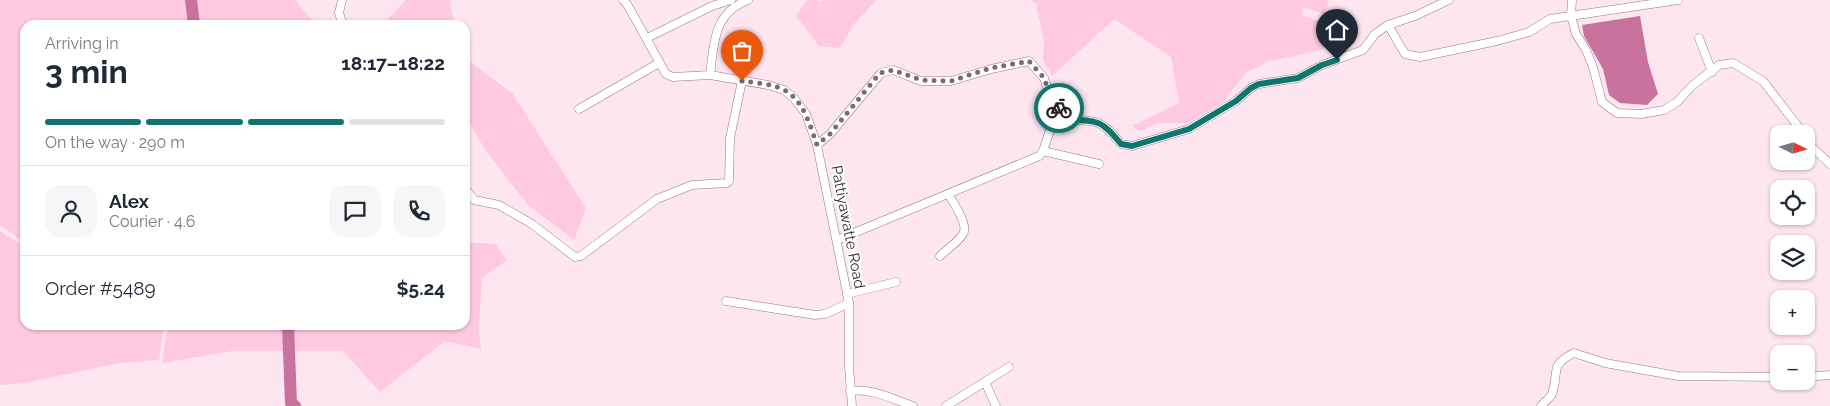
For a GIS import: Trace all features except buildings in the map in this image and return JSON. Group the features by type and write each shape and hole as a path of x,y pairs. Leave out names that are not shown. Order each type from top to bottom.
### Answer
{"street":[{"path":"341,20 339,13 342,0"},
{"name":"Pattiyawatte Road","path":"623,0 647,38 666,74 673,77 710,75 768,84 784,90 793,97 806,114 817,145 849,303 850,391 852,406"},
{"path":"647,38 712,6 731,0"},
{"path":"710,75 715,36 723,17 735,5 748,0"},
{"path":"837,240 1039,156 1043,151 1050,130 1069,120 1092,120 1107,126 1121,144 1132,146 1189,129 1236,101 1251,88 1259,84 1298,78 1322,65 1363,50 1375,34 1388,25 1415,16 1448,0"},
{"path":"1572,0 1571,16 1576,34 1586,50 1593,67 1602,102 1617,112 1641,114 1664,110 1677,102 1692,86 1720,65 1733,63 1763,81 1797,125"},
{"path":"1388,25 1405,54 1420,57 1497,41 1528,32 1550,19 1678,0"},
{"path":"1699,38 1712,72"},
{"path":"817,145 830,134 880,73 893,70 921,80 951,81 991,68 1029,61 1044,78 1051,98 1069,120"},
{"path":"579,109 659,63"},
{"path":"470,195 474,200 499,205 532,224 576,257 581,256 657,199 692,185 727,183 729,181 730,138 742,81"},
{"path":"1815,150 1830,164"},
{"path":"1043,151 1099,164"},
{"path":"940,256 963,235 965,230 963,221 948,194"},
{"path":"847,294 896,282"},
{"path":"726,301 815,315 825,314 849,303"},
{"path":"1541,406 1551,395 1556,368 1561,360 1574,353 1605,363 1678,376 1770,377"},
{"path":"946,406 1009,367"},
{"path":"1815,376 1830,375"},
{"path":"985,382 996,406"},
{"path":"850,391 861,389 885,395 913,406"}],"shaded area":[{"path":"0,0 295,0 313,20 20,20 20,239 0,225"},
{"path":"406,0 450,0 453,20 387,20"},
{"path":"807,0 817,0 818,2 823,0 877,0 853,25 840,48 819,46 796,16"},
{"path":"1030,0 1328,0 1327,9 1324,14 1303,7 1302,15 1326,24 1330,35 1323,50 1270,61 1246,73 1222,103 1187,123 1157,123 1141,131 1132,126 1179,103 1171,57 1114,19 1052,76 1043,60 1044,41 1036,4"},
{"path":"1640,16 1648,62 1658,94 1647,105 1620,103 1609,95 1603,69 1584,36 1582,25"},
{"path":"470,62 512,93 586,208 574,240 528,205 485,150 470,124"},
{"path":"0,231 20,244 20,330 163,330 159,360 119,363 25,383 0,385"},
{"path":"470,242 495,244 507,260 482,278 479,329 481,349 445,341 380,392 343,351 232,351 162,363 167,330 470,330"}],"waterway":[{"path":"191,0 193,20"},
{"path":"288,330 291,403 295,406"}],"way so far":[{"path":"742,81 768,84 784,90 793,97 806,114 817,145 830,134 880,73 893,70 921,80 951,81 991,68 1029,61 1044,78 1051,98 1059,108"}],"route":[{"path":"1059,108 1069,120 1092,120 1107,126 1121,144 1132,146 1189,129 1236,101 1251,88 1259,84 1298,78 1322,65 1337,60"}]}
